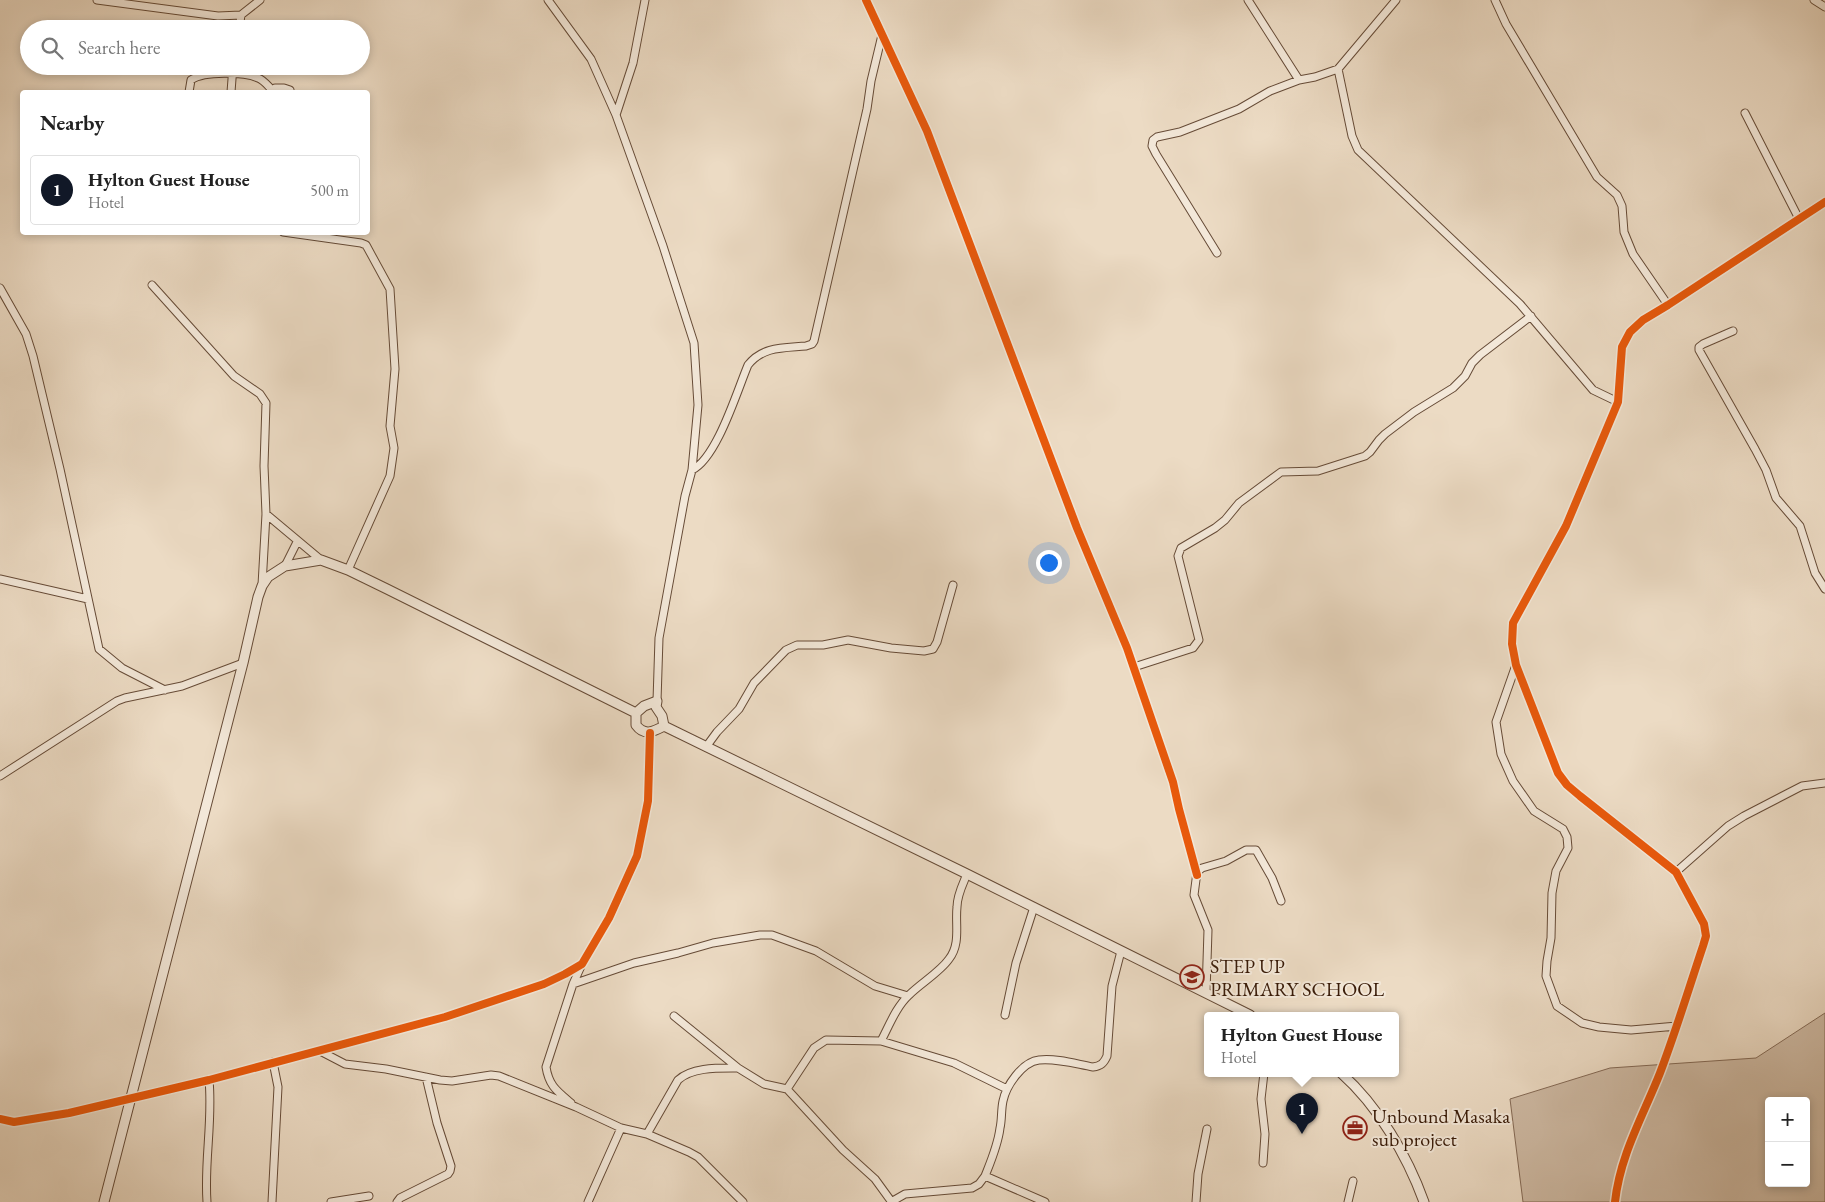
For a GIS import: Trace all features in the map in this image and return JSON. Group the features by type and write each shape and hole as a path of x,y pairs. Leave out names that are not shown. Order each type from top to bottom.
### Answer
{"street":[{"path":"97,0 218,16 241,15 260,0"},
{"path":"548,0 591,59 616,115 663,246 694,343 698,405 692,470 685,496 659,638 656,707 662,716 664,726"},
{"path":"616,115 633,63 645,0"},
{"path":"866,0 927,131 1077,528 1134,667 1173,782 1197,875"},
{"path":"1248,0 1299,80"},
{"path":"1217,253 1156,154 1152,146 1153,140 1157,137 1180,132 1239,109 1270,91 1299,80 1338,69 1396,0"},
{"path":"1495,0 1506,24 1597,177 1617,194 1622,206 1624,232 1633,254 1668,305"},
{"path":"1814,0 1825,7"},
{"path":"240,20 241,15"},
{"path":"692,470 703,462 714,447 748,365 754,357 764,351 806,346 814,341 863,128 870,80 882,35"},
{"path":"1338,69 1352,136 1358,150 1531,316 1593,390 1618,402"},
{"path":"188,90 191,80 204,75"},
{"path":"231,90 232,75"},
{"path":"250,75 260,78 270,90"},
{"path":"274,90 275,88 290,90"},
{"path":"1745,114 1797,215 1803,217"},
{"path":"1615,1202 1618,1178 1626,1152 1660,1074 1706,936 1704,924 1676,872 1567,785 1558,773 1516,665 1512,644 1513,623 1566,526 1618,402 1622,347 1630,332 1643,320 1825,202"},
{"path":"302,235 366,245 390,289 394,369 390,426 394,448 390,476 348,570"},
{"path":"152,285 234,376 260,394 266,403 264,466 266,514 262,586"},
{"path":"0,288 26,334 33,356 100,649 122,668 165,690"},
{"path":"1134,667 1193,648 1198,644 1199,640 1178,556 1181,548 1215,528 1225,520 1239,503 1281,472 1318,471 1364,456 1370,452 1378,440 1385,434 1414,412 1453,388 1465,376 1472,363 1480,355 1531,316"},
{"path":"1733,331 1703,344 1699,350 1755,449 1776,498 1800,526 1815,573 1825,589"},
{"path":"266,514 297,542 321,560 348,570 636,713"},
{"path":"285,566 297,542"},
{"path":"104,1202 258,597 268,577 285,566 321,560"},
{"path":"0,579 88,599"},
{"path":"706,747 739,709 754,683 786,650 797,645 823,645 848,640 891,648 924,651 933,649 937,642 953,585"},
{"path":"0,776 118,701 182,686 243,662"},
{"path":"1516,665 1496,722 1501,754 1513,781 1534,811 1563,830 1567,837 1568,848 1556,871 1552,893 1551,938 1546,976 1557,1006 1582,1023 1599,1027 1630,1030 1677,1026"},
{"path":"657,701 644,706 636,713 636,725 644,732 650,733 664,726"},
{"path":"664,726 968,874 1244,1012"},
{"path":"576,1107 552,1087 547,1077 546,1067 573,984 582,964 609,918 627,881 638,852 648,801 650,733"},
{"path":"1676,872 1728,826 1744,816 1802,786 1825,783"},
{"path":"1206,993 1208,930 1194,895 1198,872 1202,868 1226,861 1246,850 1256,850 1272,878 1281,901"},
{"path":"881,1041 900,1006 908,996 949,959 955,948 957,938 956,906 968,874"},
{"path":"1006,1015 1016,962 1034,907"},
{"path":"573,984 634,962 678,953 713,943 760,935 772,935 816,951 875,986 908,996"},
{"path":"674,1016 738,1068 764,1084 787,1089 843,1150 875,1179 891,1202 905,1194 972,1188 979,1184 985,1176 997,1141 1003,1101 1007,1088 1026,1066 1037,1060 1053,1060 1093,1067 1104,1063 1109,1041 1112,986 1121,951"},
{"path":"0,1119 14,1122 69,1113 209,1080 320,1051 444,1017 544,984 582,964"},
{"path":"787,1089 814,1048 826,1040 881,1041 954,1063 1007,1088"},
{"path":"320,1051 345,1064 356,1067 386,1069 452,1081 481,1076 499,1076 576,1107 621,1128 647,1134 689,1152 698,1157 743,1202"},
{"path":"272,1202 278,1087 273,1062"},
{"path":"647,1134 678,1080 683,1076 689,1072 738,1068"},
{"path":"397,1202 400,1198 450,1171 449,1156 437,1123 426,1077"},
{"path":"1263,1163 1266,1134 1261,1099 1264,1077"},
{"path":"1344,1077 1370,1103 1400,1151 1424,1202"},
{"path":"207,1202 206,1170 210,1140 209,1080"},
{"path":"588,1202 621,1128"},
{"path":"1196,1202 1198,1174 1207,1129"},
{"path":"985,1176 1045,1202"},
{"path":"1348,1202 1353,1180"},
{"path":"331,1202 369,1196"}],"shaded area":[{"path":"1825,1013 1825,1202 1523,1202 1510,1099 1610,1068 1756,1058"}],"cycle path":[{"path":"866,0 927,131 1077,528 1127,648 1173,782 1197,875"},
{"path":"1615,1202 1627,1152 1666,1057 1703,946 1706,936 1704,924 1676,872 1580,796 1567,785 1558,773 1516,665 1512,644 1513,623 1566,526 1618,402 1622,347 1630,332 1643,320 1825,202"},
{"path":"0,1119 14,1122 69,1113 209,1080 445,1017 544,984 582,964 609,918 637,856 648,801 650,733"}],"place":[{"name":"STEP UP PRIMARY SCHOOL","path":"1192,977"},
{"name":"Unbound Masaka sub project","path":"1355,1128"},
{"name":"Hylton Guest House","path":"1302,1134"}]}
